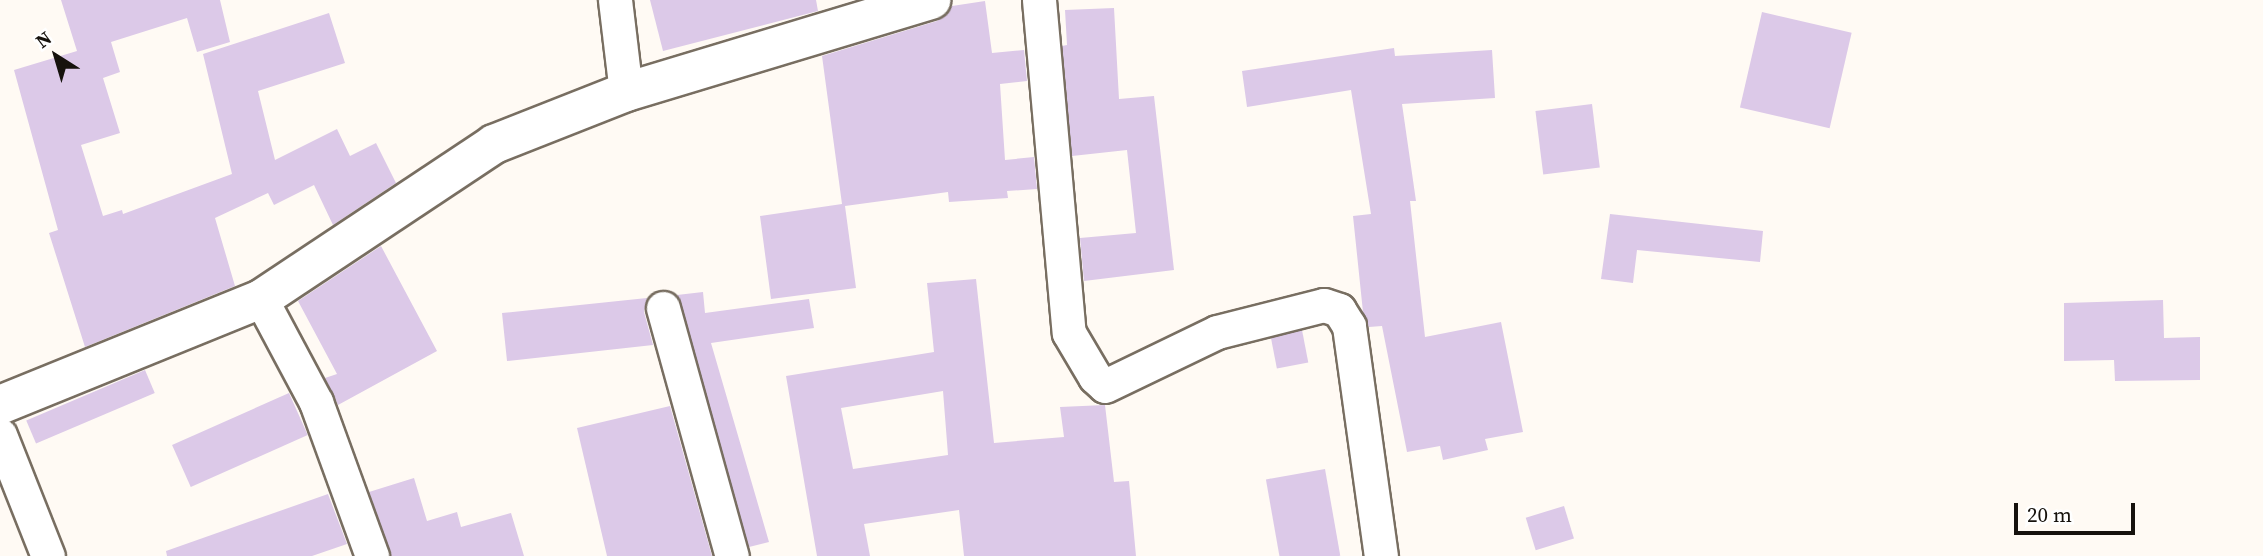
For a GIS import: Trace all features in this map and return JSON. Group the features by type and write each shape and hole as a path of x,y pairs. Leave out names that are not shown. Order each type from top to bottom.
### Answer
{"street":[{"path":"615,0 626,92"},
{"path":"0,405 261,299 494,144 626,92 931,0"},
{"path":"1039,0 1069,333 1096,377 1105,386 1217,332 1324,305 1339,310 1349,326 1381,556"},
{"path":"261,299 316,402 372,556"},
{"path":"663,308 732,556"},
{"path":"0,435 48,556"}],"building":[{"path":"61,0 220,0 230,42 197,52 187,18 111,42 120,72 103,78 120,133 81,145 103,216 122,210 123,214 232,174 203,54 329,13 345,63 258,91 275,160 337,129 350,156 376,143 396,183 333,225 314,185 274,205 268,193 215,218 235,286 85,347 49,233 58,230 14,70 77,51"},
{"path":"650,0 816,0 818,11 663,51"},
{"path":"985,1 992,53 1024,50 1027,81 1000,84 1005,160 1034,157 1037,189 1007,191 1008,198 949,202 948,192 845,206 856,288 771,299 760,216 842,204 822,56 937,21 952,6"},
{"path":"1114,8 1119,99 1154,96 1174,270 1084,281 1080,238 1136,233 1127,150 1072,156 1062,46 1067,45 1065,10"},
{"path":"1762,12 1852,33 1830,128 1740,107"},
{"path":"1394,48 1395,56 1492,50 1495,98 1402,104 1416,201 1410,201 1425,337 1501,322 1523,432 1485,439 1488,450 1443,460 1440,446 1407,452 1382,326 1369,327 1363,312 1353,216 1371,214 1351,90 1247,107 1242,71"},
{"path":"1592,104 1600,168 1543,174 1535,111"},
{"path":"1610,214 1763,231 1760,262 1637,250 1633,283 1601,279"},
{"path":"381,246 437,351 338,405 325,378 337,374 298,301"},
{"path":"976,279 994,443 1064,437 1060,407 1105,405 1114,482 1129,481 1136,556 964,556 959,510 864,524 870,556 817,556 786,376 934,352 927,283","holes":["943,391 948,455 853,469 841,408"]},
{"path":"703,292 705,313 809,299 814,328 711,343 769,542 749,547 677,295"},
{"path":"647,298 644,312 653,345 507,361 502,313"},
{"path":"2163,300 2164,338 2200,337 2200,380 2115,381 2114,360 2064,361 2064,303"},
{"path":"1302,330 1308,362 1277,368 1271,336"},
{"path":"145,370 155,393 36,443 26,420"},
{"path":"289,393 308,435 191,487 172,445"},
{"path":"670,406 712,556 607,556 577,428"},
{"path":"1325,469 1340,556 1279,556 1266,479"},
{"path":"414,478 427,521 457,512 461,527 511,513 524,556 391,556 369,492"},
{"path":"328,494 347,544 312,556 167,556 166,551"},
{"path":"1564,506 1574,539 1536,550 1526,518"}]}
